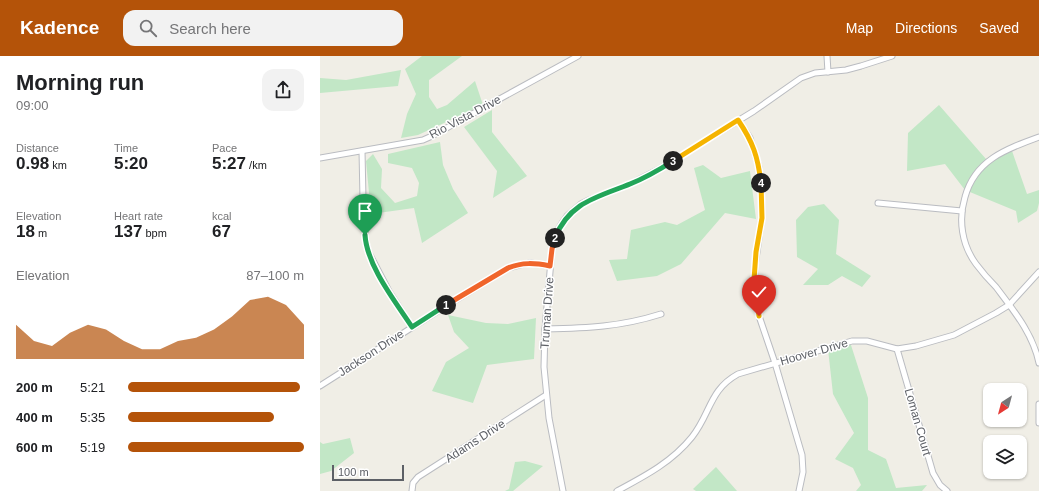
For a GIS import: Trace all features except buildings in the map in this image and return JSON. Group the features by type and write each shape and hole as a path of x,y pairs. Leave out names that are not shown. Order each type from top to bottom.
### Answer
{"street":[{"name":"Rio Vista Drive","path":"320,158 414,142 432,136 578,56"},
{"path":"827,56 828,72"},
{"name":"Truman Drive","path":"563,491 552,437 544,367 545,329 552,249 557,232 567,216 589,200 646,177 738,120 801,78 815,73 861,66 892,56"},
{"path":"738,120 750,138 755,152 761,181 762,218 755,266 755,291 759,316 775,363 802,455 803,472 799,491"},
{"path":"1039,137 1004,150 985,164 970,184 962,211 963,236 970,255 1009,305 1030,336 1039,363"},
{"path":"362,150 363,199 366,243 368,251 378,273 412,327"},
{"path":"878,203 962,211"},
{"name":"Jackson Drive","path":"320,386 508,268 531,263 550,266"},
{"name":"Hoover Drive","path":"617,491 661,466 678,453 693,435 704,417 714,395 725,382 738,374 852,340 867,340 897,349 916,346 954,335 1009,305 1039,272"},
{"path":"545,329 615,325 643,320 661,314"},
{"name":"Loman Court","path":"897,349 933,473 940,485 947,491"},
{"name":"Adams Drive","path":"412,491 413,483 418,477 546,395"},
{"path":"1039,404 1039,423"}],"green space":[{"path":"422,56 462,56 429,80 429,97 437,109 447,105 475,81 483,105 418,135 401,138 407,114 416,94 405,69"},
{"path":"401,70 398,86 320,93 320,78 346,80"},
{"path":"939,105 986,159 1011,148 1027,194 1039,190 1039,203 1037,211 1018,223 1016,211 965,190 945,164 907,171 908,133"},
{"path":"492,110 492,132 527,176 493,198 497,171 464,127"},
{"path":"440,142 443,165 453,189 468,213 422,243 414,208 371,214 366,161 373,154 382,169 381,188 395,203 417,196 419,183 412,168 388,163 388,154"},
{"path":"703,165 721,178 750,171 756,219 725,213 681,264 657,276 617,281 609,260 627,259 631,230 665,222 677,225 705,210 694,168"},
{"path":"824,204 839,220 836,254 871,276 862,287 842,276 828,285 803,285 818,269 797,257 796,220 808,207"},
{"path":"448,315 486,323 508,324 536,318 534,359 487,365 473,403 432,391 446,362 469,348 454,332"},
{"path":"850,342 868,398 868,450 886,459 896,488 927,485 922,491 856,491 861,485 853,468 835,459 854,433 833,394 828,349"},
{"path":"350,438 354,453 331,471 320,474 320,442 323,444"},
{"path":"525,461 543,466 513,491 505,491 509,489 515,462"},
{"path":"716,467 737,491 696,491 693,489"}],"route":[{"path":"365,235 368,251 378,273 412,327 508,268 515,265 531,263 550,266 552,249 557,232 567,216 581,204 646,177 738,120 750,138 759,166 761,181 763,205 756,252 754,280 759,316"}]}
